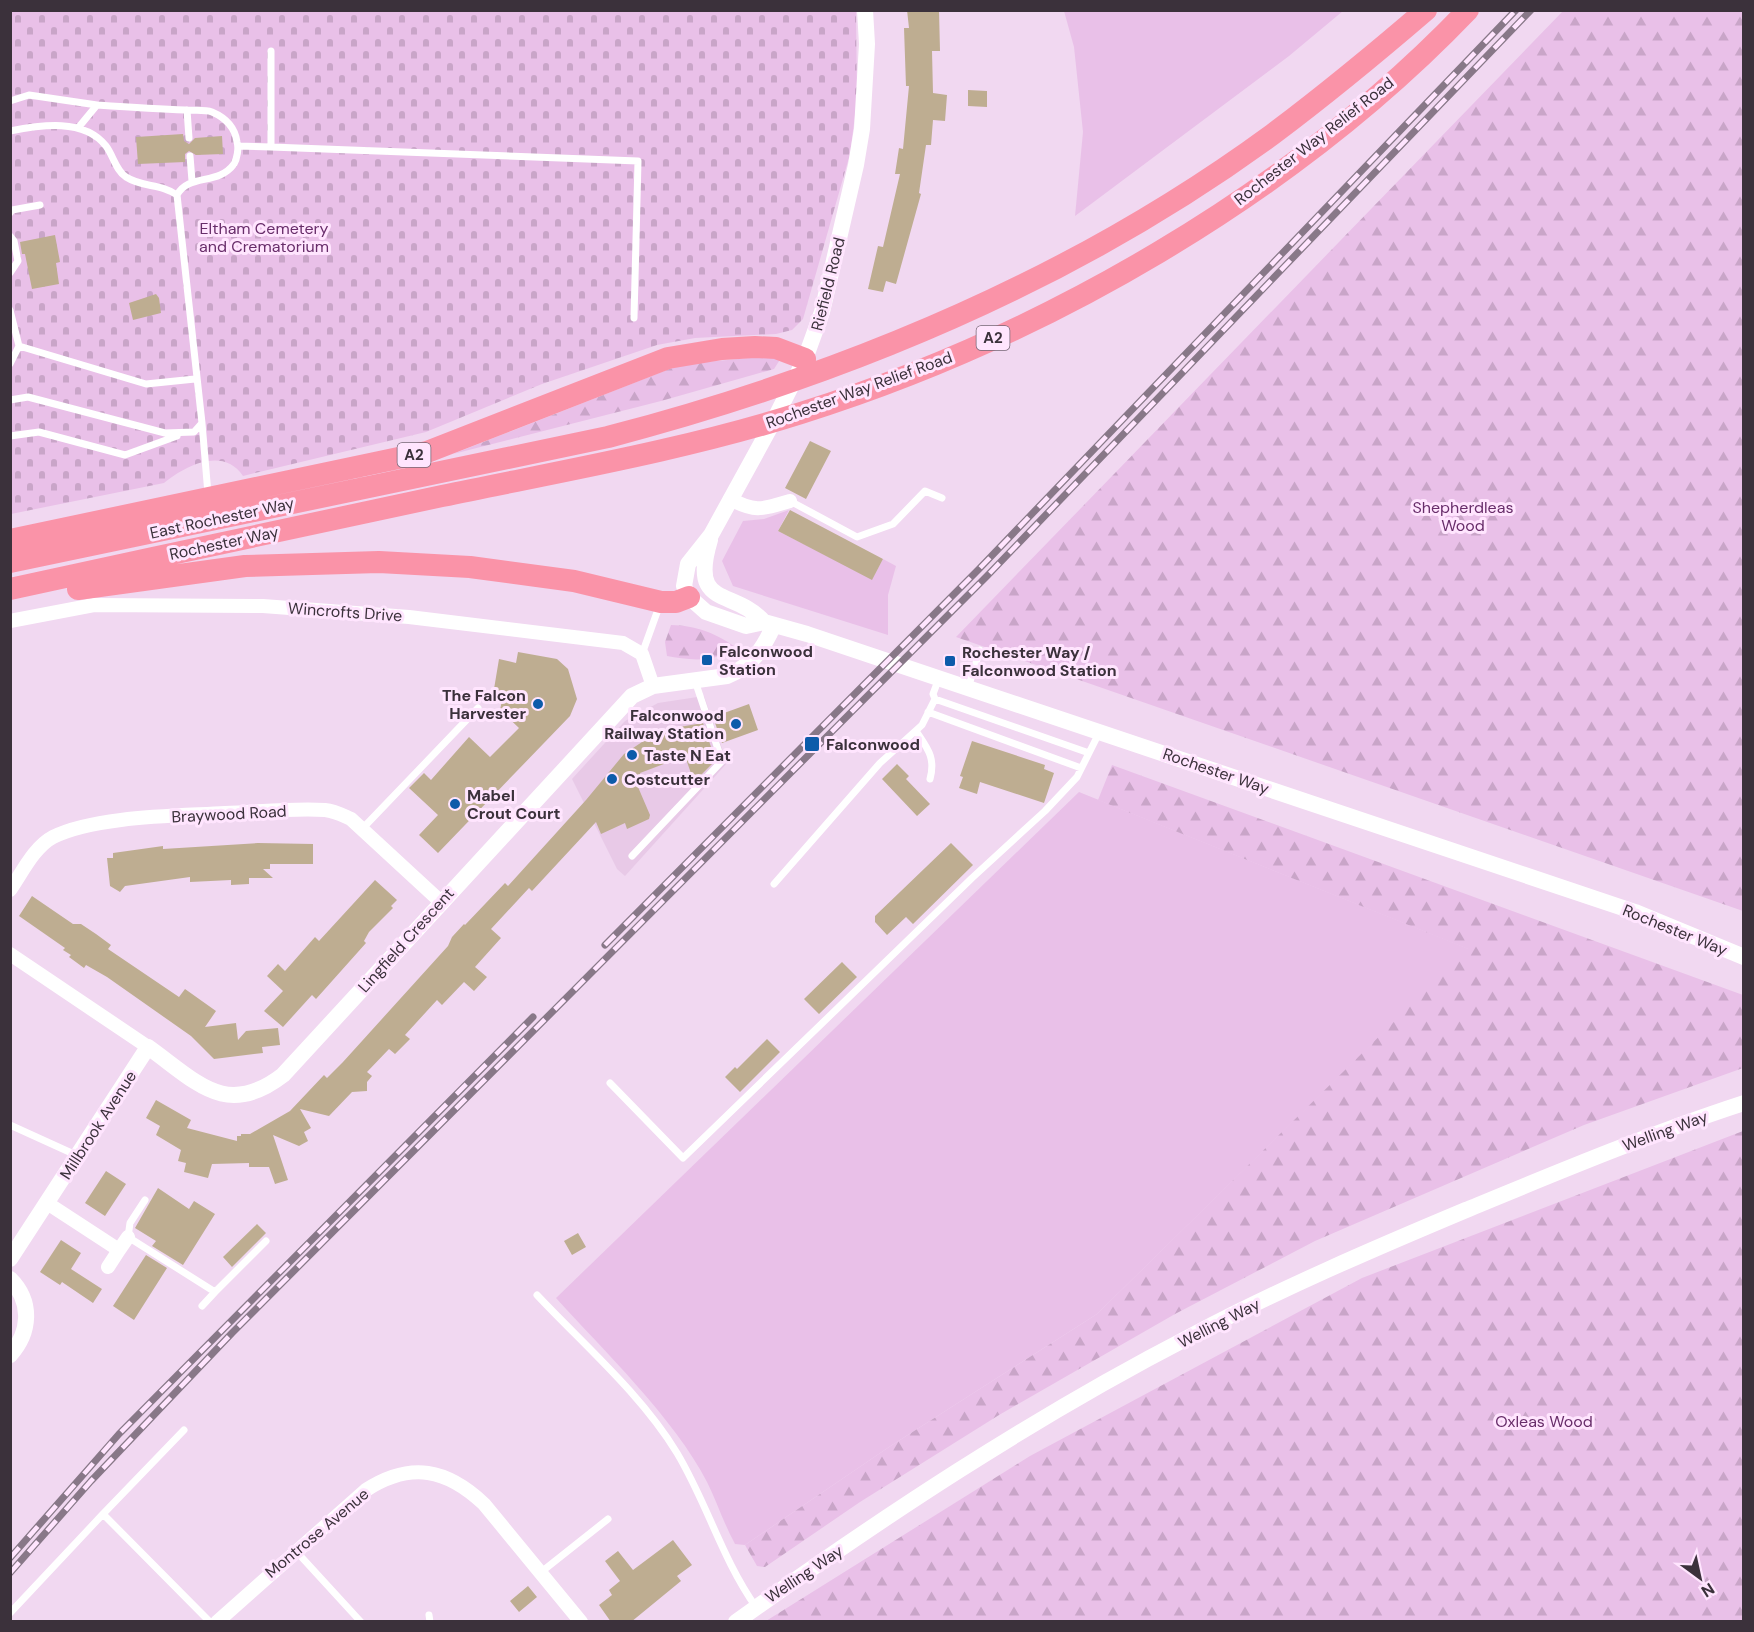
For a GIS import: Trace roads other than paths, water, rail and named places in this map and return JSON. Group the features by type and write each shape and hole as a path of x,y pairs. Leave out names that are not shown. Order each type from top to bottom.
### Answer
{"highway":[{"name":"Rochester Way Relief Road","path":"433,474 608,437 704,412 820,373 952,319 1073,258 1165,206 1271,135 1353,73 1426,10"},
{"name":"Rochester Way Relief Road","path":"437,497 656,452 803,412 922,370 1026,323 1154,255 1280,172 1393,81 1468,10"},
{"name":"A2","path":"10,540 209,500 427,452 668,358 722,349 755,347 776,348 805,361"},
{"name":"East Rochester Way","path":"10,562 433,474"},
{"name":"Rochester Way","path":"10,589 437,497"},
{"path":"10,599 245,566 329,561 470,567 574,581 661,602 676,602 688,597"}],"street":[{"name":"Riefield Road","path":"688,597 684,581 688,564 711,534 805,361 822,312 856,165 866,67 865,10"},
{"path":"730,499 748,508 760,510 790,501"},
{"name":"Riefield Road","path":"711,534 704,565 708,586 719,597 752,609 769,624"},
{"name":"Rochester Way","path":"688,597 706,612 746,626 769,624 816,637 1100,731 1635,912 1743,957"},
{"name":"Wincrofts Drive","path":"10,621 94,604 263,606 409,617 600,640 623,644 642,654"},
{"name":"Lingfield Crescent","path":"10,954 221,1095 247,1096 266,1088 283,1075 632,696 653,686 727,676 747,666 763,649 769,624"},
{"path":"642,654 653,686"},
{"name":"Braywood Road","path":"10,890 39,850 50,839 66,831 171,816 311,810 338,812 363,828 441,902"},
{"name":"Millbrook Avenue","path":"10,1259 148,1047"},
{"name":"Welling Way","path":"736,1622 830,1555 1017,1435 1189,1337 1336,1265 1585,1160 1743,1103"},
{"path":"47,1203 119,1250"},
{"path":"108,1266 128,1237"},
{"path":"10,1279 21,1294 27,1320 24,1333 10,1355"},
{"name":"Montrose Avenue","path":"217,1622 295,1550 366,1490 383,1479 407,1473 434,1473 450,1478 467,1488 484,1504 581,1622"}],"lane":[{"path":"271,51 271,147"},
{"path":"10,101 29,95 97,105 210,111 228,121 235,132 238,146 235,162 225,173 211,180 192,181 182,185 177,195 209,500"},
{"path":"78,128 97,105"},
{"path":"187,110 189,138"},
{"path":"10,130 40,125 78,128 94,134 107,147 123,176 143,186 165,187 177,195"},
{"path":"238,146 638,160 634,318"},
{"path":"190,156 192,181"},
{"path":"10,213 12,210 40,205"},
{"path":"10,236 14,241 18,261 10,273"},
{"path":"10,310 19,346 10,364"},
{"path":"19,346 146,384 195,379"},
{"path":"10,400 28,397 165,433 183,434"},
{"path":"10,436 39,432 125,455 194,432 202,423"},
{"path":"790,501 857,537 892,524 926,491 942,498"},
{"path":"642,654 661,602"},
{"path":"968,688 980,650"},
{"path":"774,884 874,771 916,730 935,699 933,676"},
{"path":"632,856 722,761 695,681"},
{"path":"935,699 1089,753"},
{"path":"363,828 478,708"},
{"path":"928,712 1081,768"},
{"path":"916,730 932,754 934,767 930,779"},
{"path":"610,1083 683,1158 972,878 1045,811 1077,777 1100,731"},
{"path":"10,1125 78,1156"},
{"path":"145,1200 130,1224 128,1237 215,1292"},
{"path":"202,1306 266,1241"},
{"path":"537,1295 620,1382 675,1450 694,1483 737,1580 756,1607"},
{"path":"10,1613 184,1430"},
{"path":"103,1514 210,1622"},
{"path":"540,1573 608,1519"},
{"path":"295,1550 361,1622"}],"railway":[{"path":"605,945 979,569 1516,10"},
{"path":"10,1573 91,1481 232,1333 987,576 1531,10"},
{"path":"10,1558 119,1434 533,1017"}],"place":[{"name":"Falconwood Station","path":"707,660"},
{"name":"Rochester Way / Falconwood Station","path":"950,661"},
{"name":"The Falcon Harvester","path":"538,704"},
{"name":"Falconwood Railway Station","path":"736,724"},
{"name":"Falconwood","path":"812,744"},
{"name":"Taste N Eat","path":"632,755"},
{"name":"Costcutter","path":"612,779"},
{"name":"Mabel Crout Court","path":"455,804"}],"park label":[{"name":"Eltham Cemetery and Crematorium","path":"264,237"},
{"name":"Shepherdleas Wood","path":"1463,516"},
{"name":"Oxleas Wood","path":"1544,1421"}]}
